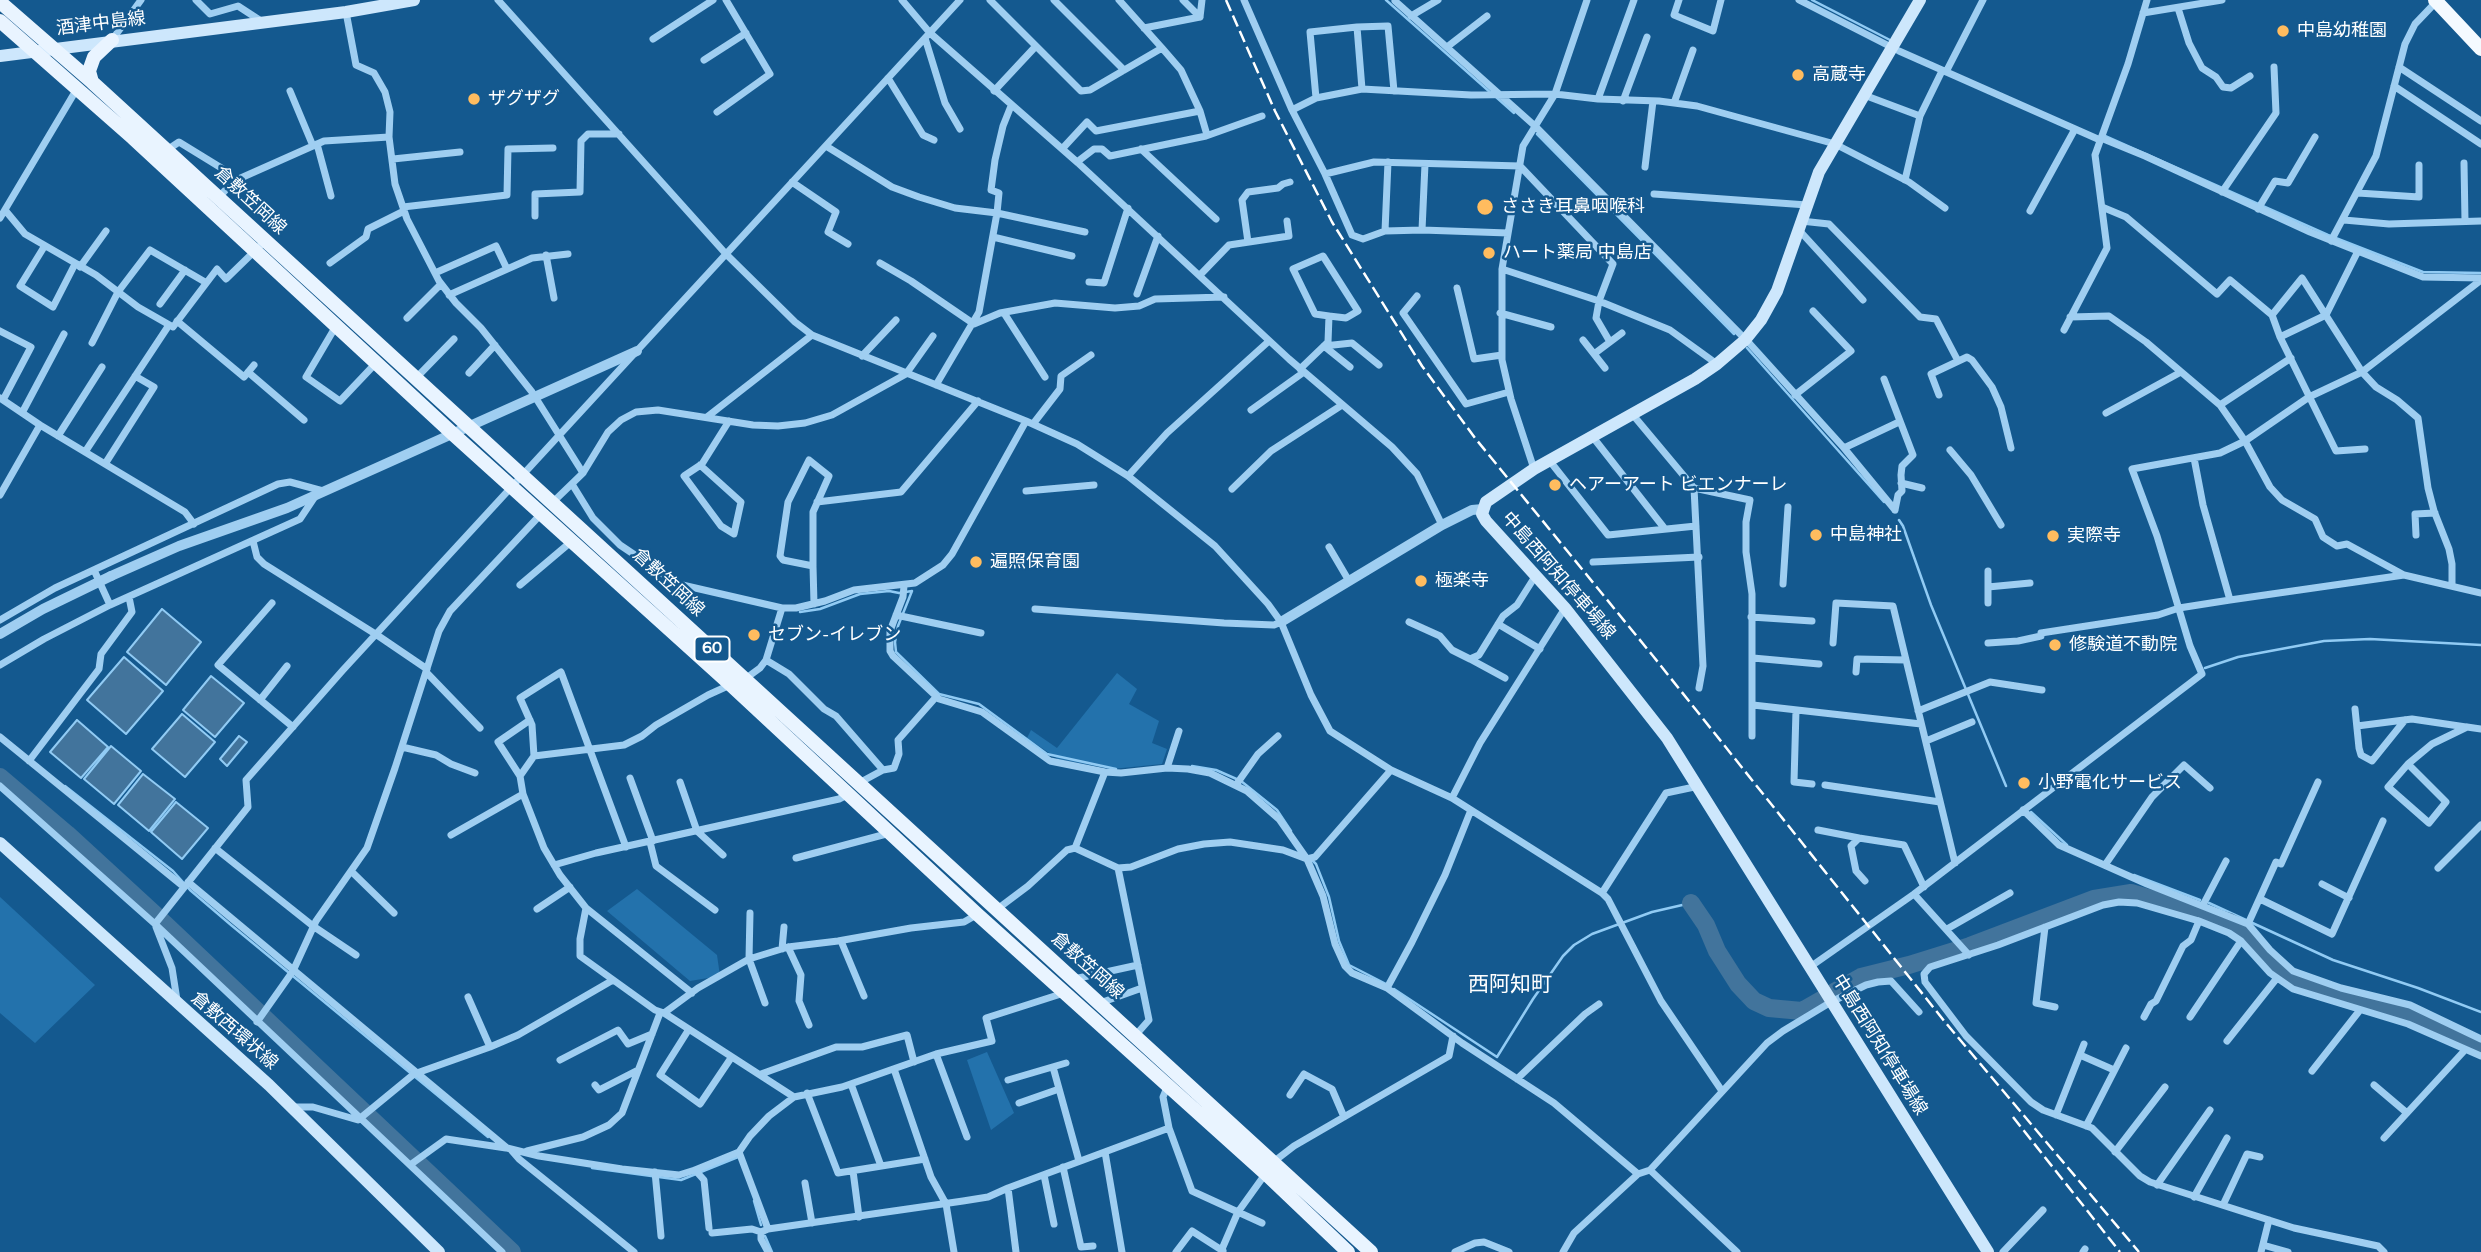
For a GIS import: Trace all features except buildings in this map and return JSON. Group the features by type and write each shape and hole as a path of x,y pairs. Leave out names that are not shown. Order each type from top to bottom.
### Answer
{"highway":[{"path":"2436,1 2481,49"}],"main road":[{"name":"酒津中島線","path":"0,56 346,12 414,0"},
{"name":"中島西阿知停車場線","path":"1920,0 1819,172 1777,291 1761,320 1745,340 1717,364 1633,415 1591,435 1534,469 1486,502 1482,514 1565,608 1667,738 1988,1252"},
{"name":"倉敷笠岡線","path":"0,2 218,198 337,326 453,434 517,481 853,789 996,910 1136,1035 1178,1074 1348,1252"},
{"path":"0,21 3,32 0,41"},
{"name":"倉敷笠岡線","path":"0,21 33,51 86,79 260,245 470,427 517,481"},
{"path":"86,79 93,57 112,40"},
{"name":"倉敷笠岡線","path":"547,508 572,540 737,682"},
{"name":"倉敷笠岡線","path":"853,789 890,833 1167,1086 1371,1252"},
{"name":"倉敷西環状線","path":"0,843 292,1107 439,1252"}],"street":[{"path":"112,40 141,0"},
{"path":"196,0 211,14 238,6 262,22"},
{"path":"498,0 726,254 795,322 812,335 1030,422 1077,444 1128,476 1214,546 1268,604 1281,622 1311,695 1330,732 1391,770 1452,798 1602,893 1612,903 1661,1001 1722,1091"},
{"path":"653,39 713,0"},
{"path":"717,112 770,74 726,0"},
{"path":"902,0 927,36 1077,162 1269,341 1392,447 1417,474 1442,525"},
{"path":"158,920 248,807 246,780 960,0"},
{"path":"990,0 1081,91 1090,90 1162,48"},
{"path":"1054,0 1124,70"},
{"path":"1119,0 1181,70 1200,111 1207,135"},
{"path":"1183,0 1200,17"},
{"path":"1200,17 1202,0"},
{"path":"1244,0 1292,110 1352,235 1363,239 1385,231 1508,233"},
{"path":"1411,16 1438,0"},
{"path":"1534,469 1509,393 1502,355 1502,269 1523,146 1555,94 1587,0"},
{"path":"1598,99 1634,0"},
{"path":"1679,0 1674,15 1713,31 1721,0"},
{"path":"1800,0 1892,47 2075,129 2224,190 2358,251 2423,277 2481,279"},
{"path":"1905,180 1920,116 1983,0"},
{"path":"2064,330 2107,248 2095,155 2128,64 2147,0"},
{"path":"2143,13 2222,0"},
{"path":"1395,1 1494,94 1535,126 1745,340 1844,448 1895,510 1898,495 1902,491 1902,466 1913,455 1884,379"},
{"path":"2333,238 2376,156 2405,44 2415,24 2436,1"},
{"path":"2178,8 2189,43 2202,68 2216,77 2223,87 2231,88 2250,76"},
{"path":"346,12 356,65 374,73 385,92 390,112 389,137 395,184 403,209 435,273 449,295 495,345 535,398 583,473"},
{"path":"1447,47 1488,16"},
{"path":"1144,28 1200,17"},
{"path":"1316,99 1310,32 1357,27 1388,26 1394,91"},
{"path":"1357,27 1362,89"},
{"path":"704,60 746,33"},
{"path":"927,36 945,103 960,129"},
{"path":"1623,101 1647,37"},
{"path":"994,91 1036,46"},
{"path":"1674,103 1693,50"},
{"path":"2224,190 2276,113 2274,67"},
{"path":"2399,67 2481,121"},
{"path":"888,78 923,135 934,140"},
{"path":"0,218 86,79"},
{"path":"2394,86 2481,144"},
{"path":"1292,110 1316,99 1362,89 1448,95 1555,94 1674,103 1700,107 1835,144 1905,180 1945,208"},
{"path":"290,91 315,145 331,196"},
{"path":"1864,95 1920,116"},
{"path":"1645,167 1653,101"},
{"path":"936,385 974,324 983,297 999,194 991,190 1003,126 1010,106"},
{"path":"1062,149 1087,122 1096,131 1200,111"},
{"path":"1077,162 1094,149 1102,149 1110,156 1207,135 1262,116"},
{"path":"2030,211 2075,129"},
{"path":"535,216 535,194 580,192 581,141 588,134 619,134"},
{"path":"218,198 234,181 324,141 389,137"},
{"path":"2260,206 2275,181 2288,183 2315,137"},
{"path":"166,150 178,142 223,169 234,181"},
{"path":"825,146 901,191 955,208 997,213 1085,232"},
{"path":"330,263 366,237 368,229 403,209 507,195 508,149 554,148"},
{"path":"1141,149 1216,219"},
{"path":"393,159 460,152"},
{"path":"1325,174 1374,162 1520,166 1613,264 1599,301 1596,318 1610,342"},
{"path":"1385,231 1388,162"},
{"path":"2465,163 2465,222"},
{"path":"1422,230 1425,164"},
{"path":"2358,193 2418,197 2419,165"},
{"path":"792,182 836,212 828,232 848,244"},
{"path":"1248,242 1242,200 1248,192 1278,188 1290,182"},
{"path":"1654,194 1807,205"},
{"path":"2102,207 2126,217 2217,294 2230,280 2272,315 2280,337 2336,451 2365,449"},
{"path":"1089,282 1104,283 1128,208"},
{"path":"5,210 26,234 44,247 78,265 138,307 173,327 205,282 217,270 226,279 260,245"},
{"path":"2344,220 2389,224 2481,221"},
{"path":"1200,275 1229,245 1289,236 1287,221"},
{"path":"1799,225 1829,224 1920,317 1936,319 1958,361"},
{"path":"1799,225 1863,300"},
{"path":"44,247 20,286 53,307 78,265 106,231"},
{"path":"1137,294 1158,236"},
{"path":"993,237 1072,256"},
{"path":"435,273 496,246 507,269"},
{"path":"92,343 118,292 150,250 205,282"},
{"path":"2280,337 2326,315 2358,251"},
{"path":"449,295 532,258 568,254"},
{"path":"546,255 554,298"},
{"path":"1323,256 1358,311 1346,318 1329,316 1315,314 1293,269 1323,256"},
{"path":"880,263 974,324"},
{"path":"1502,269 1599,301 1670,330 1717,364"},
{"path":"160,304 185,270"},
{"path":"2272,315 2302,278 2362,372 2376,387 2398,400 2418,418 2428,488 2449,549 2452,585"},
{"path":"1809,968 1924,887 2202,674 2190,646 2157,536 2132,469 2220,453 2245,441 2309,397 2362,372 2481,279"},
{"path":"407,318 441,284"},
{"path":"1457,288 1474,359 1502,355"},
{"path":"1417,296 1403,313 1466,404 1509,393"},
{"path":"974,324 1003,313 1055,303 1115,309 1139,306 1155,299 1224,297"},
{"path":"1795,395 1851,351 1813,311"},
{"path":"1003,313 1045,377"},
{"path":"1500,313 1551,327"},
{"path":"1251,410 1302,370 1328,342 1329,316"},
{"path":"2070,317 2109,316 2146,342 2220,405 2245,441 2270,487 2282,499 2315,519 2323,537 2337,546 2347,544 2404,575 2481,593"},
{"path":"862,356 896,320"},
{"path":"177,321 244,377 254,365"},
{"path":"85,452 169,325"},
{"path":"337,326 306,377 340,401 376,363"},
{"path":"0,331 31,347 1,399 185,512 194,524"},
{"path":"1594,354 1622,333"},
{"path":"22,413 64,334"},
{"path":"707,417 812,335"},
{"path":"261,1018 291,974 313,926 367,848 439,631 450,611 583,473 608,432 621,420 636,412 657,410 771,425 804,423 832,415 906,374 933,336"},
{"path":"416,379 454,339"},
{"path":"1583,340 1605,368"},
{"path":"1128,476 1167,433 1269,341"},
{"path":"1324,346 1352,343 1379,365"},
{"path":"469,373 495,345"},
{"path":"1324,346 1350,367"},
{"path":"0,634 43,609 111,576 179,546 321,493 637,351"},
{"path":"572,484 593,518 620,545 678,584 782,608 814,604 862,588 904,586 931,574 952,554 1030,422 1060,389 1061,376 1091,355"},
{"path":"1939,395 1931,374 1967,357 1972,360 1993,387 2011,448"},
{"path":"2220,405 2291,358"},
{"path":"58,436 102,367"},
{"path":"248,372 304,420"},
{"path":"2106,413 2181,372"},
{"path":"104,464 154,387 135,376"},
{"path":"817,502 901,492 978,401"},
{"path":"1232,489 1271,452 1342,405"},
{"path":"1633,415 1694,488 1703,666 1699,688"},
{"path":"700,465 741,502 734,534 721,526 684,476 700,465 729,421"},
{"path":"1844,448 1899,422"},
{"path":"0,495 40,425"},
{"path":"1591,435 1665,529"},
{"path":"1950,450 1971,475 2001,525"},
{"path":"2194,458 2203,505 2230,600"},
{"path":"813,566 783,560 780,555 788,502 809,460 829,476 813,512 814,604"},
{"path":"1549,460 1608,534 1696,526"},
{"path":"0,620 55,588 285,482 321,493"},
{"path":"1901,483 1922,488"},
{"path":"1026,491 1094,485"},
{"path":"1694,488 1750,500 1746,522 1746,552 1752,594 1752,736"},
{"path":"0,665 110,605 300,519 321,493"},
{"path":"1783,584 1788,508"},
{"path":"1035,609 1274,625 1442,525 1472,510 1483,509"},
{"path":"2416,535 2415,514 2435,513"},
{"path":"520,585 572,540"},
{"path":"253,541 257,557 264,564 377,635 426,671 480,728"},
{"path":"1329,547 1349,581"},
{"path":"1593,562 1699,557"},
{"path":"94,570 110,605"},
{"path":"1987,571 1988,603"},
{"path":"1470,659 1479,655 1503,616 1517,605 1536,575"},
{"path":"1988,643 2018,641 2041,634 2158,615 2179,608 2404,575"},
{"path":"1988,587 2030,583"},
{"path":"904,586 903,597 890,631 889,645 893,656 936,697 982,712 1050,761 1105,772 1167,768 1210,773 1247,791 1279,819 1307,859 1323,897 1335,944 1345,966 1352,973 1387,988 1453,1036 1554,1103 1638,1174"},
{"path":"30,759 99,668 101,654 132,612 129,597"},
{"path":"272,603 218,665 293,727"},
{"path":"1833,643 1836,603 1893,606 1955,863"},
{"path":"534,756 624,744 737,682 760,668 766,660 782,608"},
{"path":"1452,798 1480,743 1565,608"},
{"path":"896,615 981,633"},
{"path":"1751,617 1812,621"},
{"path":"1409,622 1440,636 1452,650 1504,678"},
{"path":"1498,624 1540,649"},
{"path":"1753,658 1819,664"},
{"path":"1856,672 1857,659 1906,660"},
{"path":"766,660 789,674 824,709 836,716 883,771"},
{"path":"260,700 287,666"},
{"path":"520,776 534,756 530,720 520,698 561,672 626,847"},
{"path":"1918,711 1996,682 2042,690"},
{"path":"554,864 839,799 883,771 894,768 899,754 898,740 936,697"},
{"path":"1753,705 1921,724"},
{"path":"2355,709 2361,755 2372,761 2406,720"},
{"path":"1796,710 1794,782 1812,784"},
{"path":"530,720 498,742 520,776 523,794 544,848 586,908 692,993"},
{"path":"2357,726 2406,720 2481,729"},
{"path":"1926,741 1972,722"},
{"path":"2408,764 2446,802 2429,823 2388,787 2408,764 2432,744 2467,727"},
{"path":"1167,768 1179,731"},
{"path":"1236,785 1258,754 1278,736"},
{"path":"0,737 186,884 291,974 513,1150 519,1159 634,1252"},
{"path":"402,747 436,755 450,764 475,773"},
{"path":"2106,863 2152,797 2184,765 2210,788"},
{"path":"513,1150 583,1137 609,1125 622,1113 662,1013 749,959 785,948 964,922 996,910 1028,886 1067,850 1076,848 1118,868 1131,867 1178,849 1230,842 1283,850 1307,859 1315,857 1391,770"},
{"path":"1076,848 1105,772"},
{"path":"630,778 652,841 656,866 715,909"},
{"path":"680,782 697,831 723,855"},
{"path":"2249,921 2276,862 2281,864 2318,782"},
{"path":"1825,785 1940,802"},
{"path":"0,786 158,920 414,1161 502,1252"},
{"path":"1602,893 1666,793 1699,786"},
{"path":"451,835 523,794"},
{"path":"1387,988 1439,886 1471,810"},
{"path":"2023,810 2059,845 2236,919 2249,921 2282,962 2304,976 2410,1005 2481,1040"},
{"path":"2260,899 2332,934 2383,821"},
{"path":"2438,868 2481,825"},
{"path":"1818,830 1904,845 1924,887"},
{"path":"796,858 890,833"},
{"path":"1858,838 1851,846 1856,871 1865,881"},
{"path":"215,848 313,926 356,955"},
{"path":"2203,905 2226,862"},
{"path":"1118,868 1149,1020 1123,1046"},
{"path":"351,871 394,913"},
{"path":"2322,884 2349,898"},
{"path":"537,909 570,887"},
{"path":"1947,929 2010,893"},
{"path":"1914,894 1968,953"},
{"path":"2384,1252 2378,1246 2294,1228 2158,1185 2140,1176 2092,1128 2043,1110 2032,1102 1966,1036 1925,982 1924,974 1930,967 2103,905 2137,903 2230,931 2277,978 2293,989 2408,1024 2481,1056"},
{"path":"586,908 580,939 580,956 662,1013 794,1097"},
{"path":"750,913 749,959 765,1003"},
{"path":"2230,931 2236,919"},
{"path":"158,920 172,968 177,1004"},
{"path":"2144,1017 2151,1004 2156,1001 2183,946 2191,940 2199,921"},
{"path":"2045,927 2036,1003 2055,1007"},
{"path":"784,928 785,948 801,975 799,1001 809,1025"},
{"path":"841,941 864,996"},
{"path":"2190,1017 2241,942"},
{"path":"1074,979 1138,965"},
{"path":"2227,1041 2277,978"},
{"path":"292,1107 313,1107 354,1120 365,1115 414,1074 518,1035 612,980"},
{"path":"1563,1252 1574,1233 1638,1174 1650,1170 1767,1043 1831,1002 1866,985 1891,981 1919,1012"},
{"path":"1100,1003 1142,988"},
{"path":"414,1161 446,1139 655,1176 697,1173 739,1152 769,1116 794,1097 851,1084 936,1054 992,1041 986,1017 1064,993"},
{"path":"468,997 490,1047"},
{"path":"1517,1079 1599,1004"},
{"path":"2312,1071 2360,1010"},
{"path":"689,1030 660,1075 700,1104 732,1058"},
{"path":"560,1060 618,1031 628,1044 652,1034"},
{"path":"761,1074 835,1047 862,1046 906,1035 914,1062"},
{"path":"1176,1252 1192,1231 1223,1250 1238,1212 1269,1168 1294,1146 1449,1056 1453,1036"},
{"path":"2056,1115 2084,1044"},
{"path":"2086,1126 2126,1048"},
{"path":"2384,1138 2465,1050"},
{"path":"936,1054 967,1138"},
{"path":"2080,1055 2115,1070"},
{"path":"1008,1080 1066,1063"},
{"path":"1053,1067 1079,1161"},
{"path":"595,1085 599,1090 639,1069"},
{"path":"894,1069 931,1177 946,1204 954,1252"},
{"path":"1178,1074 1167,1086 1163,1097 1169,1128 1192,1191 1262,1223"},
{"path":"1290,1095 1304,1074 1332,1089 1344,1117"},
{"path":"851,1084 881,1167"},
{"path":"2374,1086 2407,1113"},
{"path":"2115,1153 2165,1087"},
{"path":"1019,1103 1059,1089"},
{"path":"807,1093 838,1173 925,1159"},
{"path":"2158,1185 2210,1110"},
{"path":"697,1173 704,1180 711,1230 765,1230 988,1197 1169,1128"},
{"path":"2194,1196 2227,1138"},
{"path":"739,1152 765,1230 762,1244 768,1252"},
{"path":"1105,1152 1122,1252"},
{"path":"2223,1205 2247,1154 2260,1157"},
{"path":"1063,1167 1081,1247 1093,1246"},
{"path":"1650,1170 1737,1252"},
{"path":"853,1171 859,1217"},
{"path":"1044,1175 1054,1224"},
{"path":"655,1176 661,1236"},
{"path":"806,1183 812,1223"},
{"path":"1008,1188 1016,1252"},
{"path":"2003,1252 2043,1210"},
{"path":"2269,1220 2262,1248 2288,1252"},
{"path":"1455,1252 1484,1242 1510,1252"}],"shaded area":[{"path":"162,609 201,642 166,685 127,652"},
{"path":"124,657 163,691 126,734 87,700"},
{"path":"1117,673 1137,689 1129,704 1159,721 1152,743 1167,749 1162,764 1112,769 1058,759 1027,738 1031,730 1057,748"},
{"path":"211,676 244,703 215,737 183,710"},
{"path":"182,714 215,742 185,777 152,749"},
{"path":"77,720 108,747 81,778 50,752"},
{"path":"239,736 247,742 227,766 220,759"},
{"path":"111,746 141,771 114,804 84,779"},
{"path":"143,774 175,799 149,831 118,805"},
{"path":"176,802 208,828 182,859 151,832"},
{"path":"637,889 717,955 720,976 690,981 607,911"},
{"path":"0,897 95,985 35,1043 0,1013"},
{"path":"987,1052 1014,1113 991,1130 967,1060"}],"waterway":[{"path":"1386,0 1491,93"},
{"path":"1812,0 1890,40"},
{"path":"1496,97 1514,113"},
{"path":"1537,134 1734,334"},
{"path":"2105,136 2328,235 2423,272 2481,273"},
{"path":"1747,348 1884,502"},
{"path":"1899,520 2006,786"},
{"path":"800,612 820,609 860,594 912,591 898,626 896,652 939,694 979,704 1047,754 1116,769"},
{"path":"2205,668 2238,657 2324,641 2370,639 2481,645"},
{"path":"1192,766 1216,770 1241,781 1277,810 1291,831"},
{"path":"0,777 153,913 512,1252"},
{"path":"65,786 173,871 190,890 231,925 488,1137"},
{"path":"2031,812 2067,845"},
{"path":"1311,859 1316,864 1329,897 1339,941 1349,965 1388,985"},
{"path":"2134,875 2200,900"},
{"path":"1834,992 1861,977 1970,946 2094,899 2131,893 2229,922 2244,930 2270,963 2299,984 2356,1002 2408,1014 2481,1049"},
{"path":"1394,989 1497,1057 1533,999 1563,956 1574,945 1592,934 1652,912 1691,903"},
{"path":"1691,903 1738,984 1754,1001 1769,1008 1802,1011 1823,999"},
{"path":"2209,903 2333,960 2481,1012"},
{"path":"592,1168 681,1180 738,1157"},
{"path":"754,1201 761,1225"},
{"path":"765,1236 772,1252"}],"railway":[{"path":"1226,0 1275,111 1332,222 1422,366 1475,438 1945,1022 2139,1252"},
{"path":"2013,1117 2120,1252"}],"place":[{"name":"中島幼稚園","path":"2283,31"},
{"name":"高蔵寺","path":"1798,75"},
{"name":"ザグザグ","path":"474,99"},
{"name":"ささき耳鼻咽喉科","path":"1485,207"},
{"name":"ハート薬局 中島店","path":"1489,253"},
{"name":"ヘアーアート ビエンナーレ","path":"1555,485"},
{"name":"中島神社","path":"1816,535"},
{"name":"実際寺","path":"2053,536"},
{"name":"遍照保育園","path":"976,562"},
{"name":"極楽寺","path":"1421,581"},
{"name":"セブン-イレブン","path":"754,635"},
{"name":"修験道不動院","path":"2055,645"},
{"name":"小野電化サービス","path":"2024,783"}],"district":[{"name":"西阿知町","path":"1510,985"}]}
